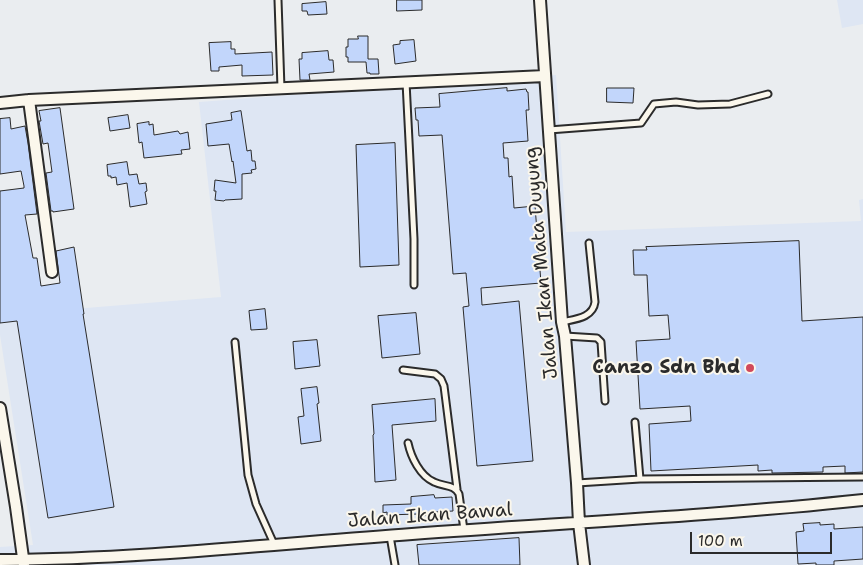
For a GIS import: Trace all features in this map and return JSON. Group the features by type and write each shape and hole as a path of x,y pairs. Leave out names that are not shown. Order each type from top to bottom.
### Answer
{"street":[{"name":"Jalan Ikan Mata Duyung","path":"540,0 562,322 565,336 579,523 584,565"},
{"path":"0,103 29,100 544,76"},
{"path":"29,100 52,272"},
{"path":"0,408 24,562"},
{"name":"Jalan Ikan Bawal","path":"0,560 24,562 145,555 863,500"}],"lane":[{"path":"278,0 281,88"},
{"path":"406,82 414,239 414,285"},
{"path":"548,130 641,123 654,104 676,102 698,105 730,104 768,94"},
{"path":"562,322 586,316 595,307 590,243"},
{"path":"565,336 597,338 601,342 606,401"},
{"path":"235,342 248,475 256,504 274,545"},
{"path":"403,370 435,374 441,379 444,386 464,530"},
{"path":"635,422 640,479"},
{"path":"408,443 414,461 429,479 457,489"},
{"path":"577,483 640,479 863,477"},
{"path":"390,536 394,565"}],"shaded area":[{"path":"837,0 863,0 863,24 842,28"},
{"path":"556,75 566,232 861,221 859,200 863,199 863,565 0,565 0,547 33,545 0,335 0,315 221,297 199,102"}],"building":[{"path":"397,0 422,0 422,10 397,11"},
{"path":"326,2 327,14 308,15 307,11 302,11 302,4"},
{"path":"358,36 368,36 368,59 378,59 379,74 367,73 366,62 348,62 346,47 348,47 348,39 358,39"},
{"path":"414,40 416,61 395,64 393,45 400,44 400,41"},
{"path":"231,42 231,49 235,49 235,54 272,52 273,75 242,76 242,65 219,67 219,71 211,71 209,43"},
{"path":"328,51 329,60 333,60 334,72 309,74 310,80 300,80 299,59 302,59 302,53"},
{"path":"507,88 507,91 526,89 528,92 529,110 526,110 528,141 503,143 504,158 508,158 509,177 512,176 514,208 535,206 541,283 481,288 482,305 519,301 533,461 477,466 463,307 469,306 466,273 453,274 442,135 419,136 415,108 440,107 439,94"},
{"path":"607,88 634,88 633,103 607,102"},
{"path":"60,108 74,209 53,212 51,211 46,173 52,172 48,143 43,144 39,111"},
{"path":"241,111 247,151 251,150 252,161 255,161 256,169 251,170 252,173 242,174 242,199 215,200 215,180 236,183 229,144 208,146 206,124 232,120 231,113"},
{"path":"128,115 130,128 110,131 108,118"},
{"path":"10,118 11,129 25,126 37,214 25,215 33,258 37,258 41,286 60,283 56,251 74,247 114,507 48,518 17,321 0,323 0,191 24,188 21,171 0,174 0,119"},
{"path":"149,122 149,125 153,124 154,135 178,131 180,134 188,132 190,149 181,150 182,154 144,158 142,142 139,143 137,124"},
{"path":"395,143 399,265 360,267 356,145"},
{"path":"127,162 129,175 137,174 139,184 146,183 147,204 130,207 127,183 117,185 116,177 111,178 111,176 108,176 107,165"},
{"path":"799,241 802,321 863,317 863,472 845,473 845,466 823,467 823,472 772,473 772,470 758,471 758,465 651,471 649,424 691,421 690,406 640,409 636,341 670,339 668,315 649,316 647,275 634,275 633,250 647,250 646,247"},
{"path":"265,309 267,329 251,330 249,311"},
{"path":"416,313 420,354 382,358 378,316"},
{"path":"317,340 320,366 295,369 293,342"},
{"path":"317,387 321,441 301,444 298,417 304,416 301,389"},
{"path":"435,399 436,421 392,425 396,480 375,482 372,405"},
{"path":"434,495 435,498 452,497 453,511 417,516 417,514 387,515 387,512 383,513 383,505 411,504 411,497"},
{"path":"820,523 820,525 834,524 834,529 863,527 863,559 834,561 834,565 798,564 796,532 804,531 803,524"},
{"path":"519,538 520,565 419,565 417,545"}],"place":[{"name":"Canzo Sdn Bhd","path":"750,368"}]}
